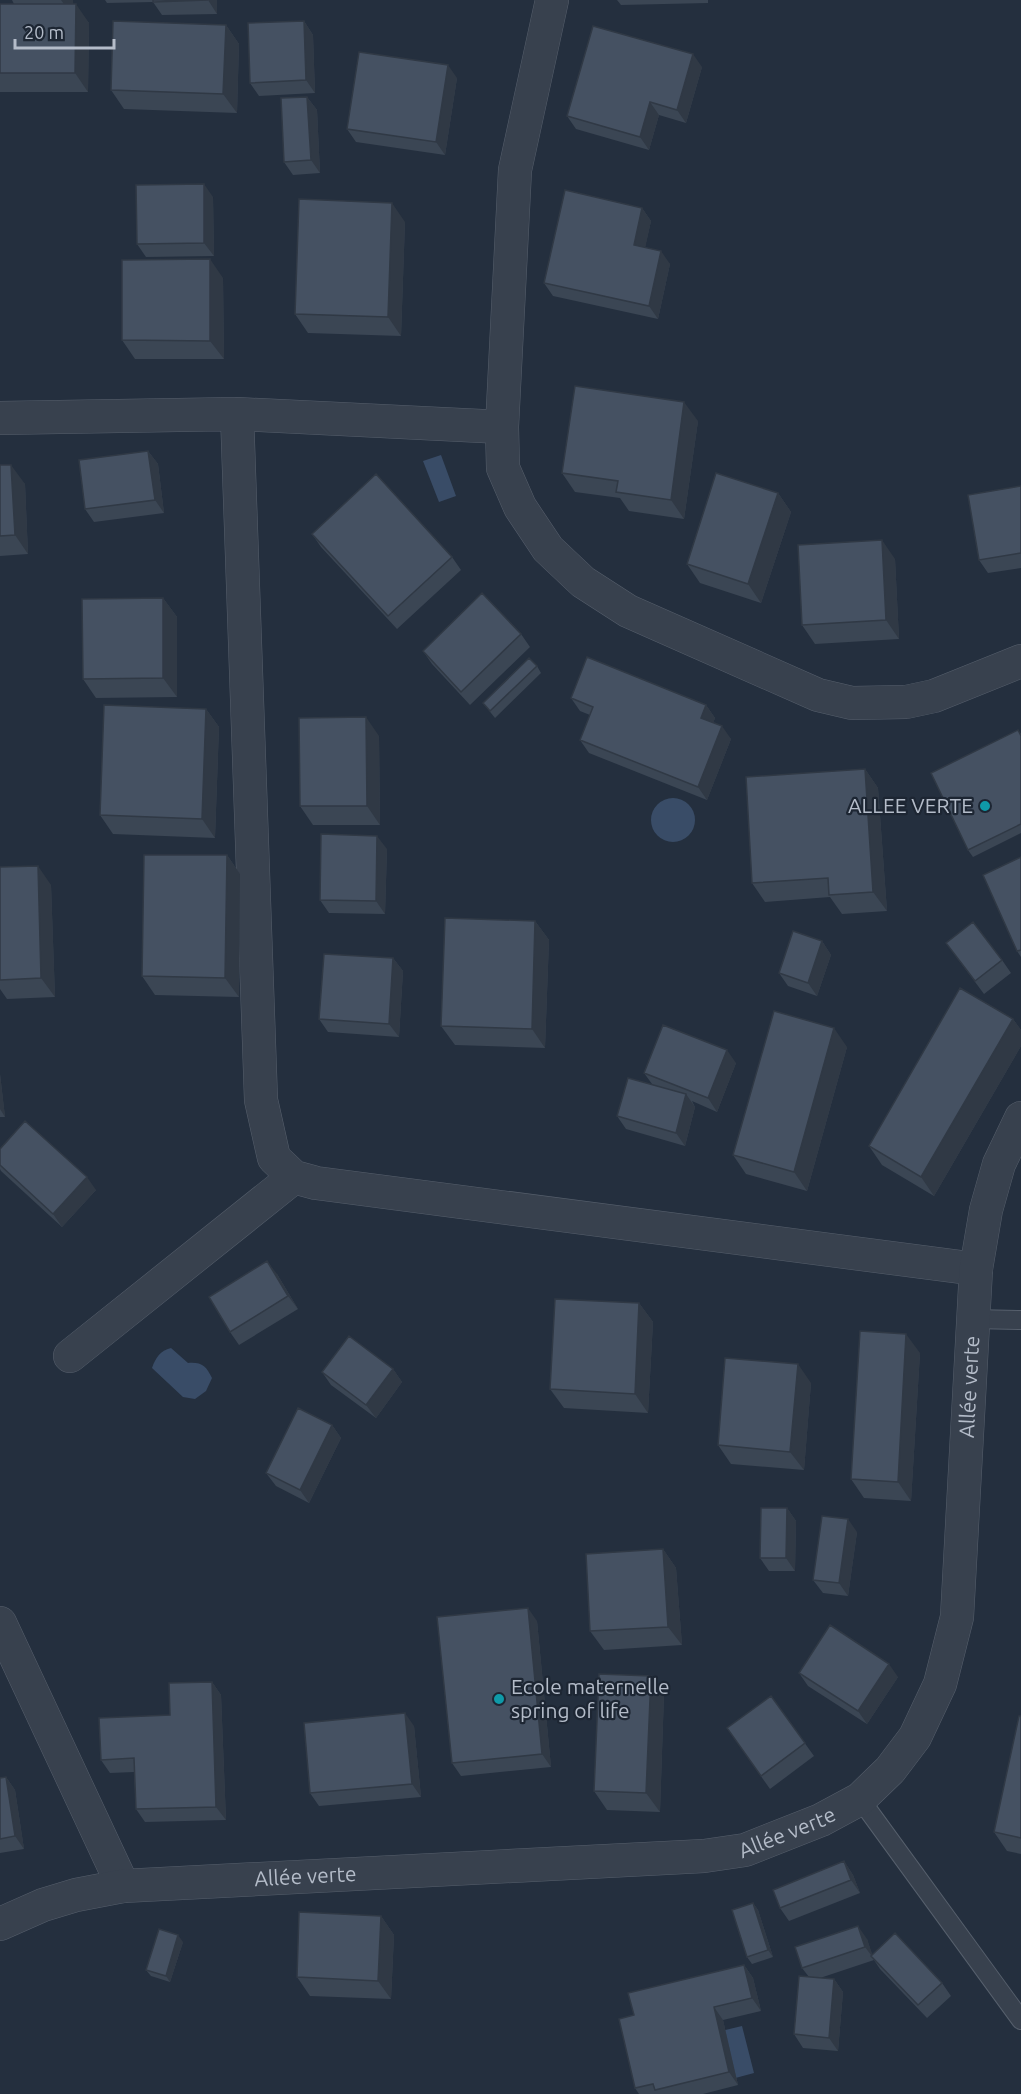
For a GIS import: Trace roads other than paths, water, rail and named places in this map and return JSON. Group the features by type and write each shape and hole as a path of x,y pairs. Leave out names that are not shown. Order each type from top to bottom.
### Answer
{"street":[{"path":"552,0 515,170 502,427 503,468 520,507 548,549 576,575 628,611 819,695 852,703 906,702 934,696 1021,661"},
{"path":"0,418 237,414 502,427"},
{"path":"237,414 261,1100 274,1158 294,1177 316,1184 976,1269"},
{"name":"Allée verte","path":"0,1924 43,1905 76,1895 123,1886 704,1856 745,1850 756,1846 821,1820 860,1799 890,1770 915,1737 940,1684 957,1617 976,1269 986,1210 999,1164 1021,1118"},
{"path":"70,1356 294,1177"},
{"path":"0,1623 123,1886"}],"lane":[{"path":"973,1319 1021,1320"},
{"path":"860,1799 1021,2020"}],"water":[{"path":"441,455 456,496 439,502 423,461"},
{"path":"673,798 689,804 695,820 689,836 673,842 657,836 651,820 657,804"},
{"path":"171,1348 188,1363 203,1366 212,1378 206,1391 195,1399 183,1397 152,1368 159,1355"},
{"path":"742,2026 754,2073 728,2080 717,2032"}],"place":[{"name":"ALLEE VERTE","path":"985,806"},
{"name":"Ecole maternelle spring of life","path":"499,1699"}]}
